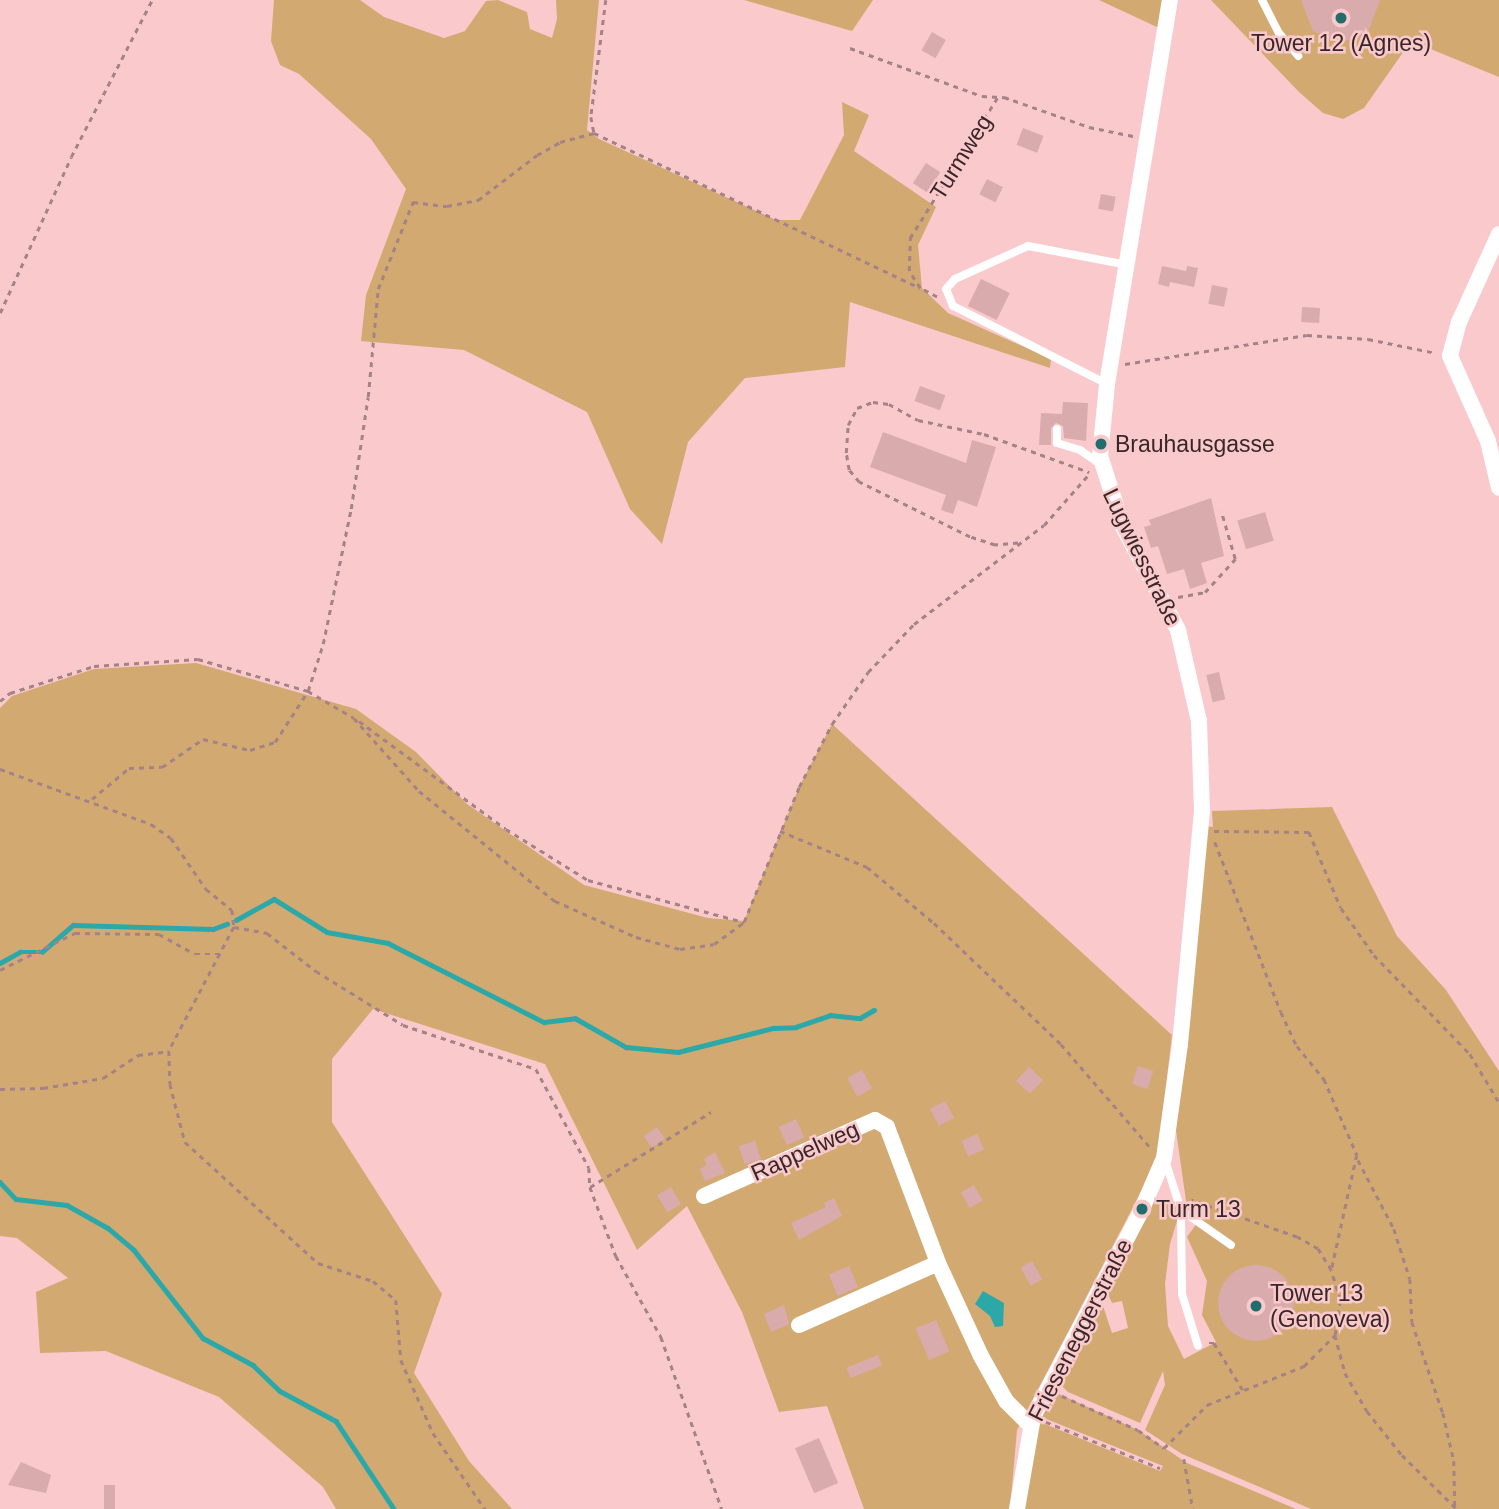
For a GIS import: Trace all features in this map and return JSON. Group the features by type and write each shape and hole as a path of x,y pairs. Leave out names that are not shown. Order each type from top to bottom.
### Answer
{"street":[{"name":"Lugwiesstraße","path":"1164,1158 1180,1044 1203,786 1194,695 1178,630 1124,527 1100,464 1107,384 1150,138 1170,0"},
{"path":"1499,233 1460,322 1450,356 1488,441 1499,488"},
{"name":"Rappelweg","path":"704,1196 875,1120 887,1127 938,1263 1006,1401 1032,1421"},
{"name":"Frieseneggerstraße","path":"1017,1509 1032,1421 1046,1388 1142,1209 1164,1158"},
{"path":"799,1325 938,1263"}],"lane":[{"path":"1262,0 1279,33 1298,56"},
{"path":"1107,384 953,306 946,296 949,283 1025,246 1128,265"},
{"path":"1057,429 1057,443 1100,464"},
{"path":"1164,1158 1181,1210 1182,1294 1198,1346"},
{"path":"1181,1210 1231,1245"}],"path":[{"path":"594,133 591,117 606,0"},
{"path":"0,313 71,157 150,2"},
{"path":"850,48 998,98"},
{"name":"Turmweg","path":"920,288 909,271 910,239 998,98 1102,130 1150,138"},
{"path":"92,799 129,768 162,767 203,739 250,750 275,742 308,691 339,578 351,509 377,289 413,202 447,206 478,200 560,142 594,133 953,306"},
{"path":"1110,367 1307,335 1368,339 1450,356"},
{"path":"354,718 419,791 555,901 613,928 680,949 713,944 744,922 813,757 873,665 914,624 1021,542 1051,519 1091,472 984,434 918,420 889,404 867,403 853,413 846,453 849,470 859,482 970,537 995,545 1021,542"},
{"path":"1165,601 1205,592 1233,562 1235,552 1222,511"},
{"path":"0,701 10,693 94,666 198,659 308,691 354,718 506,829 588,880 744,922"},
{"path":"0,769 92,799 151,824 171,838 196,877 232,910 234,927 169,1051 170,1084 185,1142 318,1263 373,1281 396,1300 401,1360 433,1433 485,1509"},
{"path":"780,831 867,867 976,959 1061,1044 1144,1141 1164,1158"},
{"path":"1456,1508 1454,1461 1443,1413 1412,1322 1410,1279 1394,1229 1358,1160 1324,1079 1297,1046 1280,1012 1218,853 1214,831 1308,832 1341,908 1374,956 1470,1054 1499,1102"},
{"path":"234,927 267,933 316,971 403,1026 536,1069 589,1168 590,1186 616,1256 661,1337 722,1509"},
{"path":"0,970 75,933 159,934 195,954 221,954"},
{"path":"0,1089 43,1088 103,1077 138,1055 169,1051"},
{"path":"590,1186 710,1112"},
{"path":"1331,1270 1358,1160"},
{"path":"1176,1193 1310,1243 1331,1270 1340,1311 1335,1335 1345,1373 1367,1411 1402,1455 1456,1508"},
{"path":"1046,1388 1138,1430 1164,1448 1207,1405 1304,1366 1335,1335"},
{"path":"1198,1346 1213,1343 1243,1390"},
{"path":"1032,1421 1160,1468"},
{"path":"1184,1459 1193,1509"}],"shaded area":[{"path":"274,0 360,0 384,17 444,38 465,31 486,1 498,0 527,12 530,29 552,38 557,19 556,0 599,0 587,130 599,139 776,220 800,220 844,135 842,102 869,115 854,151 936,207 918,245 922,288 948,313 1051,359 1050,368 850,302 845,367 745,378 688,442 662,544 630,509 587,412 464,350 361,341 366,295 406,189 371,139 299,74 280,65 271,41"},
{"path":"744,0 873,0 852,31"},
{"path":"1099,0 1162,0 1159,28"},
{"path":"1211,0 1499,0 1499,77 1411,41 1364,108 1343,119 1323,113 1299,92"},
{"path":"196,663 356,709 416,752 467,804 584,885 708,918 744,921 799,787 832,724 1172,1035 1157,1161 1017,1430 1010,1509 864,1509 827,1406 779,1412 742,1312 687,1206 637,1250 545,1064 373,1009 332,1059 332,1122 442,1294 414,1373 469,1461 512,1509 336,1509 323,1487 219,1397 106,1351 40,1353 36,1292 68,1278 17,1238 0,1236 0,708 12,696 94,669"},
{"path":"1332,807 1397,936 1446,990 1499,1071 1499,1509 1311,1509 1182,1454 1145,1430 1165,1385 1163,1371 1140,1423 1068,1392 1059,1383 1095,1307 1102,1303 1112,1333 1128,1328 1122,1301 1112,1303 1107,1292 1153,1198 1187,1208 1176,1130 1205,826 1213,827 1212,811","holes":["1180,1211 1197,1223 1187,1237 1207,1281 1202,1315 1216,1342 1184,1359 1168,1326 1165,1284 1170,1244"]},
{"path":"1046,1388 1138,1430 1187,1463 1296,1509 1023,1509 1034,1427 1040,1422 1160,1471 1163,1466 1039,1416"}],"water":[{"path":"983,1291 1004,1303 1003,1326 995,1327 990,1316 975,1304"}],"building":[{"name":"Tower 12 (Agnes)","path":"1301,0 1380,0 1368,32 1340,43 1313,31"},
{"path":"932,32 946,40 935,58 922,50"},
{"path":"1023,128 1044,136 1037,153 1017,145"},
{"path":"926,163 940,172 927,192 913,183"},
{"path":"987,179 1003,187 995,202 979,194"},
{"path":"1101,194 1116,197 1113,212 1098,209"},
{"path":"1162,266 1186,271 1187,266 1198,268 1194,287 1170,282 1169,287 1158,284"},
{"path":"981,279 1010,293 997,320 968,306"},
{"path":"1212,285 1228,288 1224,307 1208,304"},
{"path":"1302,307 1320,308 1319,323 1301,322"},
{"path":"920,386 945,395 940,410 915,401"},
{"path":"1063,402 1088,403 1086,441 1064,438 1063,426 1056,423 1051,428 1051,445 1039,445 1041,413 1062,414"},
{"path":"883,432 966,463 972,440 996,447 977,507 958,500 953,514 941,510 946,495 870,467"},
{"path":"1211,498 1224,556 1201,563 1207,583 1190,589 1184,569 1167,574 1158,546 1151,548 1144,527 1151,525 1149,520"},
{"path":"1265,512 1274,541 1246,549 1237,520"},
{"path":"1219,672 1225,699 1213,702 1206,675"},
{"path":"1138,1066 1153,1071 1147,1089 1132,1084"},
{"path":"1029,1067 1043,1080 1030,1094 1016,1081"},
{"path":"862,1070 872,1088 857,1097 847,1078"},
{"path":"945,1101 954,1118 939,1126 930,1109"},
{"path":"796,1119 804,1137 787,1145 779,1127"},
{"path":"657,1127 665,1139 652,1148 644,1136"},
{"path":"977,1134 984,1150 968,1156 961,1141"},
{"path":"755,1141 761,1159 745,1164 739,1146"},
{"path":"715,1152 725,1173 705,1181 700,1169 707,1165 704,1159"},
{"path":"974,1185 983,1201 970,1208 961,1192"},
{"path":"671,1187 681,1204 667,1212 657,1195"},
{"path":"834,1198 842,1216 799,1240 791,1223 826,1207 824,1203"},
{"path":"1032,1261 1042,1279 1031,1286 1021,1267"},
{"name":"Tower 13 (Genoveva)","path":"1256,1265 1271,1268 1283,1276 1291,1288 1294,1303 1291,1318 1283,1330 1271,1338 1256,1341 1241,1338 1229,1330 1221,1318 1218,1303 1221,1288 1229,1276 1241,1268"},
{"path":"849,1266 858,1287 838,1296 829,1275"},
{"path":"784,1305 789,1324 771,1332 764,1314"},
{"path":"936,1320 949,1351 929,1360 916,1329"},
{"path":"878,1355 882,1365 851,1378 846,1368"},
{"path":"819,1438 838,1483 814,1493 795,1448"},
{"path":"21,1462 51,1475 46,1493 8,1485"},
{"path":"104,1485 115,1485 115,1509 104,1509"}],"waterway":[{"path":"236,920 274,899 327,932 388,943 544,1022 575,1018 626,1047 678,1052 773,1028 796,1027 830,1015 860,1018 874,1010"},
{"path":"0,963 20,952 42,952 73,925 213,929 227,924"},
{"path":"0,1182 16,1199 67,1205 108,1228 134,1250 203,1338 253,1365 280,1391 336,1421 394,1509"}],"place":[{"name":"Tower 12 (Agnes)","path":"1341,18"},
{"name":"Brauhausgasse","path":"1101,444"},
{"name":"Turm 13","path":"1142,1209"},
{"name":"Tower 13 (Genoveva)","path":"1256,1306"}]}
